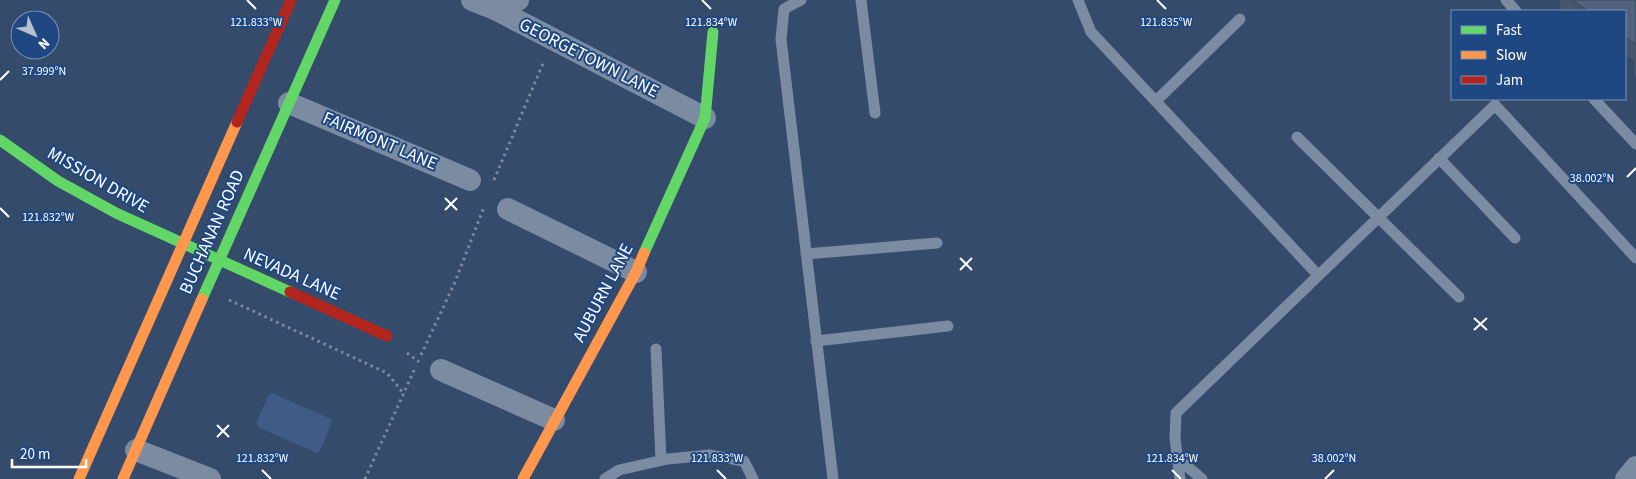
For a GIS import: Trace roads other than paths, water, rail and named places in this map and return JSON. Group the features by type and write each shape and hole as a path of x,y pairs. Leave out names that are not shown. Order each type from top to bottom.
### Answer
{"main road":[{"name":"BUCHANAN ROAD","path":"79,479 291,0"},
{"name":"BUCHANAN ROAD","path":"123,479 218,260 335,0"},
{"name":"AUBURN LANE","path":"523,479 636,272 705,118 713,32"},
{"name":"MISSION DRIVE","path":"0,140 58,181 116,213 183,244"},
{"name":"NEVADA LANE","path":"183,244 387,336"}],"street":[{"name":"GEORGETOWN LANE","path":"472,0 494,9 705,118"},
{"path":"494,9 518,0"},
{"name":"FAIRMONT LANE","path":"289,103 470,180"},
{"path":"508,209 636,272"},
{"path":"441,370 554,420"},
{"path":"136,450 210,479"},
{"path":"1626,479 1636,467"}],"lane":[{"path":"801,0 784,9 781,38 832,479"},
{"path":"861,0 875,113"},
{"path":"1078,0 1091,32 1318,275"},
{"path":"1506,0 1515,10"},
{"path":"1156,102 1240,19"},
{"path":"1595,100 1636,144"},
{"path":"1180,479 1175,438 1176,413 1494,105 1636,258"},
{"path":"1297,137 1460,297"},
{"path":"1439,158 1515,238"},
{"path":"806,254 937,243"},
{"path":"816,341 948,326"},
{"path":"656,349 661,460"},
{"path":"605,479 619,470 661,460 709,455 744,461 753,479"},
{"path":"1177,458 1202,479"}],"water":[{"path":"272,393 331,419 332,422 320,451 317,453 258,427 256,423 269,395"}]}
